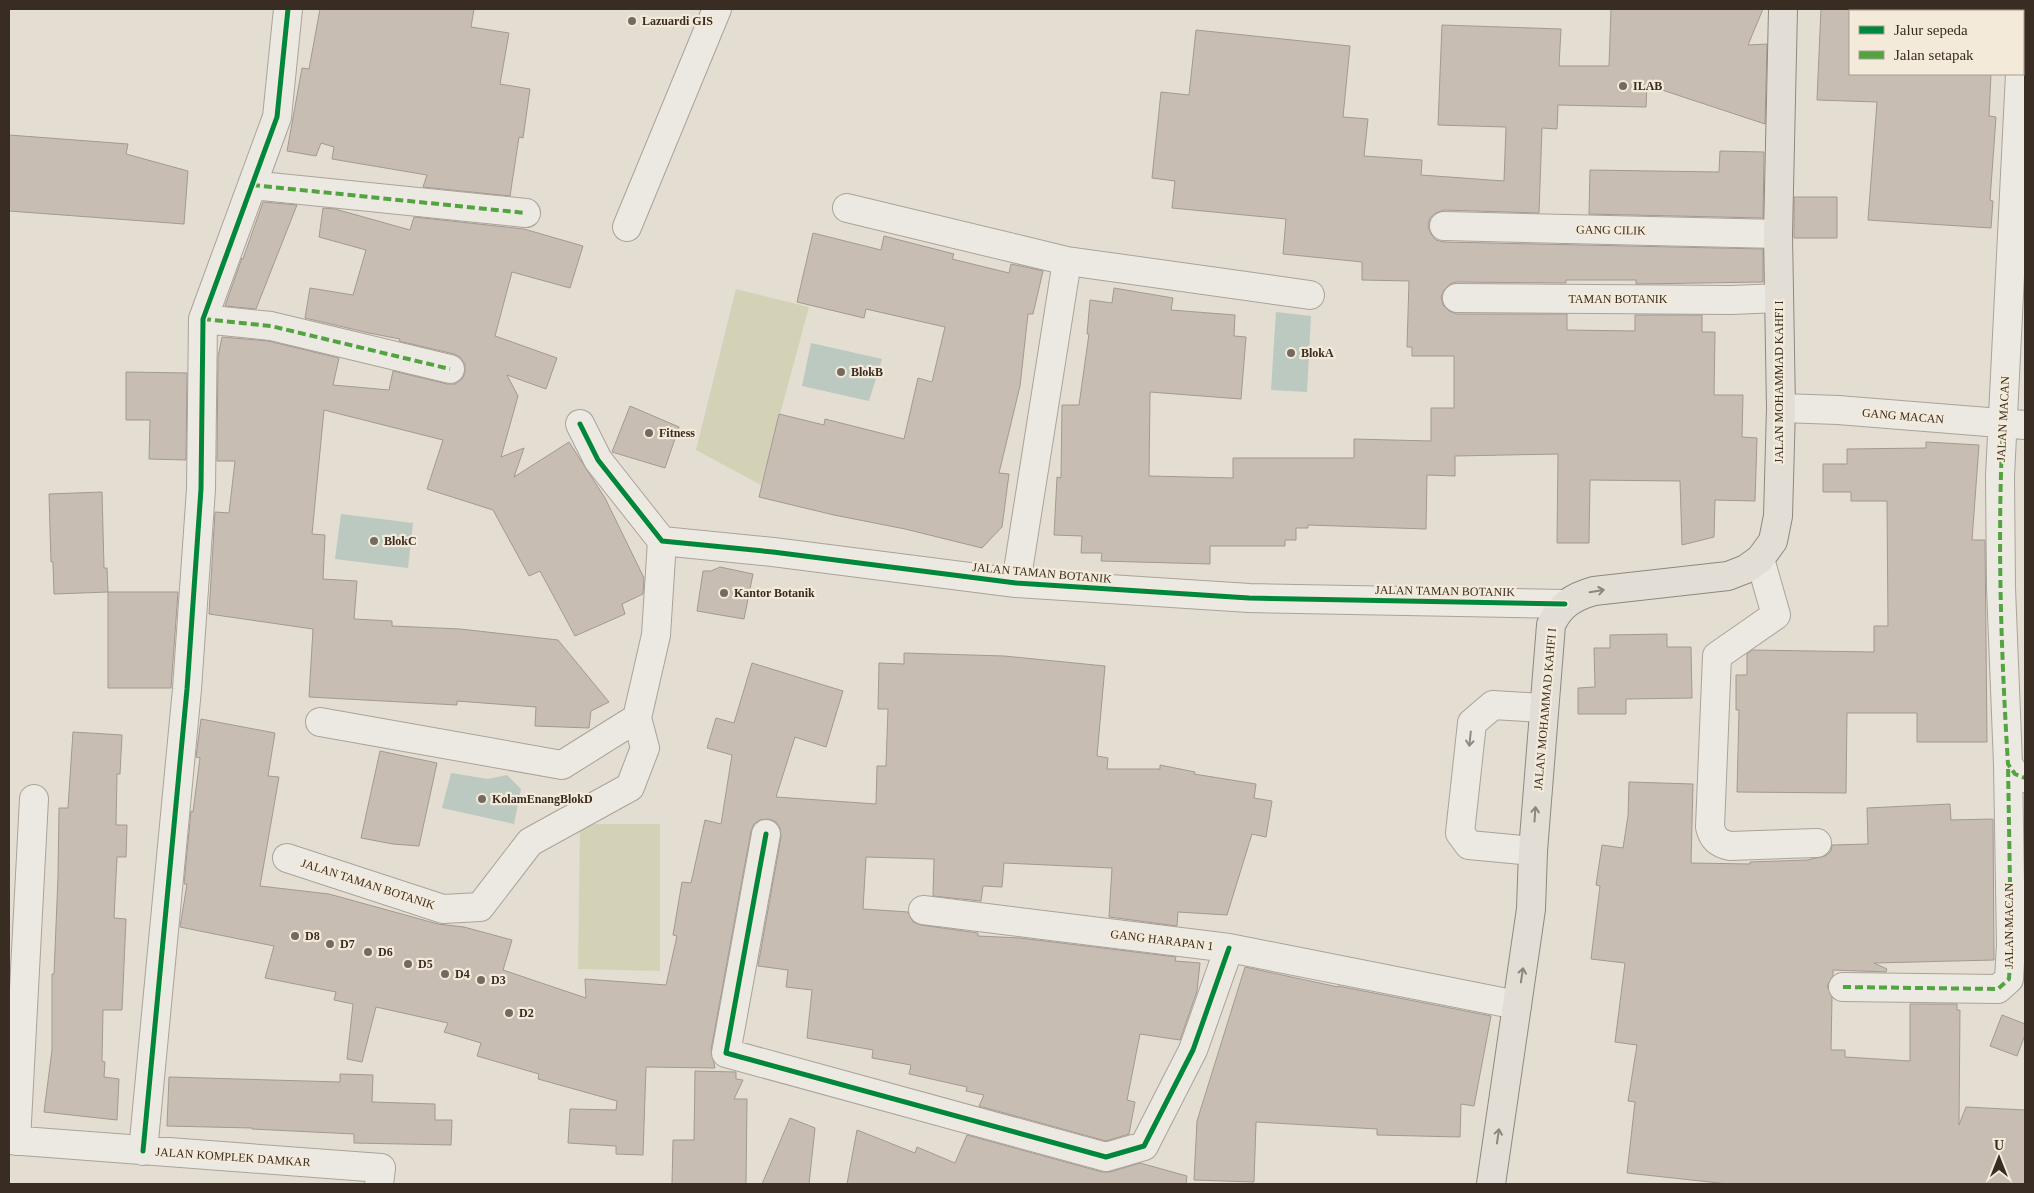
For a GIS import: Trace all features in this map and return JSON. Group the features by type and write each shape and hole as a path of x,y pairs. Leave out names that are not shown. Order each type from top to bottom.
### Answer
{"main road":[{"name":"JALAN MOHAMMAD KAHFI I","path":"1491,1184 1530,909 1543,708 1551,625 1556,613 1565,604 1578,596 1594,591 1728,576 1746,570 1760,559 1773,540 1778,516 1781,408 1778,234 1783,9"}],"street":[{"path":"143,1151 187,689 201,489 203,320 277,117 288,9"},
{"path":"627,227 717,9"},
{"name":"JALAN MACAN","path":"1843,987 1998,989 2009,979 2016,771 2001,588 2000,476 2014,424 2020,75"},
{"path":"252,185 526,213"},
{"path":"847,208 1067,261 1310,295"},
{"name":"GANG CILIK","path":"1444,226 1778,234"},
{"name":"JALAN TAMAN BOTANIK","path":"1016,583 1067,261"},
{"name":"TAMAN BOTANIK","path":"1457,298 1731,300 1779,298"},
{"path":"203,320 271,326 450,369"},
{"name":"GANG MACAN","path":"1781,408 1838,410 2014,424"},
{"path":"580,424 598,460 662,541"},
{"name":"JALAN TAMAN BOTANIK","path":"287,858 443,909 480,907 530,842 630,787 645,748 637,718 656,635 662,541 773,552 1016,583 1249,598 1565,604"},
{"path":"1760,559 1776,616 1717,656 1710,828 1713,836 1719,843 1730,846 1816,843"},
{"path":"1533,851 1470,845 1460,833 1472,723 1493,705 1543,708"},
{"path":"320,722 562,765 637,718"},
{"path":"12,1140 34,798"},
{"path":"766,834 726,1053 1106,1157 1144,1146 1192,1050 1229,948"},
{"name":"GANG HARAPAN 1","path":"923,910 1229,948 1517,1005"},
{"name":"JALAN KOMPLEK DAMKAR","path":"12,1140 381,1168 379,1184"}],"shaded area":[{"path":"736,289 809,307 761,485 696,450"},
{"name":"BlokA","path":"1276,312 1311,316 1307,392 1271,390"},
{"name":"BlokB","path":"811,343 882,359 869,401 802,386"},
{"name":"BlokC","path":"341,514 413,523 408,568 335,559"},
{"name":"KolamEnangBlokD","path":"451,773 488,779 507,775 521,789 514,824 442,808"},
{"path":"580,824 660,824 660,971 578,969"}],"building":[{"path":"320,9 474,9 471,27 509,33 500,84 530,89 523,138 519,137 510,196 423,187 427,175 332,159 334,147 321,143 316,156 287,151 302,68 309,69"},
{"path":"1611,9 1763,9 1748,45 1767,44 1765,124 1647,85 1646,107 1558,105 1557,129 1542,128 1539,213 1444,210 1430,218 1428,226 1431,234 1436,240 1444,242 1763,249 1763,282 1636,284 1636,280 1566,280 1566,283 1457,282 1450,284 1444,290 1441,297 1443,305 1449,311 1457,314 1567,314 1567,330 1635,331 1635,315 1702,315 1702,332 1715,332 1714,395 1743,395 1742,437 1757,438 1755,501 1715,500 1714,537 1682,545 1680,481 1590,480 1589,543 1557,543 1558,454 1455,456 1455,476 1427,475 1426,529 1308,525 1308,528 1296,528 1296,540 1285,540 1285,546 1210,546 1210,564 1101,561 1102,553 1081,553 1082,536 1054,535 1057,477 1061,478 1062,405 1079,405 1089,334 1087,334 1090,300 1112,303 1114,288 1173,298 1171,310 1235,315 1234,336 1246,337 1241,399 1150,392 1149,476 1233,478 1233,458 1354,458 1354,439 1431,441 1431,408 1454,408 1454,356 1412,356 1412,347 1407,347 1409,281 1362,280 1362,262 1283,254 1286,219 1172,208 1175,181 1152,178 1161,92 1189,95 1196,30 1350,46 1343,117 1368,119 1364,156 1422,160 1421,175 1504,181 1506,127 1438,125 1442,25 1561,29 1559,66 1609,66"},
{"path":"1821,9 1850,9 1849,75 1991,75 1989,116 1996,117 1990,200 1993,201 1991,228 1868,220 1877,102 1817,100"},
{"path":"9,135 128,144 126,154 188,171 184,224 9,211"},
{"path":"1720,151 1764,152 1763,218 1589,214 1590,170 1719,172"},
{"path":"1794,197 1837,197 1837,238 1794,238"},
{"path":"263,202 297,205 256,309 225,306 243,259"},
{"path":"323,208 335,209 410,230 414,217 524,229 583,246 570,288 512,272 495,336 557,358 546,389 507,375 518,396 501,457 524,448 514,477 569,442 605,498 644,578 643,594 622,604 625,614 575,636 540,571 529,576 493,510 427,489 443,440 324,410 312,534 325,535 323,579 357,581 354,619 392,621 392,626 460,629 558,640 609,702 591,711 589,728 535,726 536,707 457,701 457,705 309,697 313,629 209,614 215,512 229,513 235,461 217,461 218,357 222,337 268,341 339,358 333,385 389,390 393,371 447,384 455,384 462,379 465,373 465,364 460,357 454,354 399,341 400,339 305,318 310,288 353,295 366,250 319,237"},
{"path":"813,233 881,250 884,236 954,254 952,259 1009,273 1011,264 1043,271 1033,314 1028,314 1020,386 999,473 1009,474 1002,527 982,548 759,497 779,414 824,425 825,419 904,439 918,378 932,382 945,327 866,309 864,318 797,302"},
{"path":"126,372 187,373 186,460 149,459 150,420 126,420"},
{"name":"Fitness","path":"630,406 679,427 665,468 612,452"},
{"path":"1926,442 1979,445 1972,540 1985,540 1987,742 1917,742 1917,713 1847,713 1846,793 1737,792 1739,710 1736,710 1736,675 1747,675 1747,654 1752,650 1874,652 1874,626 1888,626 1887,501 1851,501 1851,492 1823,492 1823,464 1847,464 1847,449 1926,448"},
{"path":"102,492 104,568 107,568 108,592 54,594 49,494"},
{"name":"Kantor Botanik","path":"720,567 753,574 744,619 697,611 703,571 711,571"},
{"path":"108,592 178,592 171,688 108,688"},
{"path":"1667,634 1667,647 1691,647 1692,698 1626,699 1626,714 1578,714 1578,688 1595,687 1594,648 1610,648 1610,635"},
{"path":"904,653 1004,656 1105,666 1097,756 1108,758 1107,769 1160,769 1160,765 1195,772 1194,774 1256,784 1254,798 1272,801 1266,837 1252,834 1227,915 1178,912 1177,926 1109,917 1112,868 1004,863 1002,887 983,886 981,901 933,896 934,859 866,857 863,909 908,912 913,922 921,925 978,933 978,936 1020,938 1176,957 1175,961 1200,963 1197,991 1180,1040 1140,1034 1127,1100 1135,1102 1129,1134 1106,1141 979,1106 984,1095 966,1091 967,1087 909,1074 911,1065 872,1058 873,1050 807,1038 812,990 786,987 788,970 758,966 781,837 780,828 776,822 769,819 760,820 754,824 751,831 711,1050 715,1068 646,1067 643,1155 616,1154 616,1146 568,1143 570,1109 616,1110 617,1101 538,1079 539,1074 477,1056 481,1043 444,1032 448,1023 376,1007 362,1062 347,1059 353,1004 334,1000 336,992 265,978 274,946 180,927 187,884 184,884 191,811 193,812 200,758 196,757 201,719 275,733 268,776 279,777 260,886 329,894 438,924 464,927 512,940 503,970 586,998 585,979 666,985 677,936 673,935 682,882 691,883 705,820 721,824 732,755 707,748 716,718 734,723 752,663 843,691 826,747 795,737 776,797 876,804 877,766 886,766 888,709 878,709 879,663 904,664"},
{"path":"73,732 122,735 120,774 117,774 116,825 127,825 126,857 117,857 114,918 126,919 122,1010 103,1010 102,1061 105,1062 104,1077 119,1079 117,1120 44,1112 52,1050 52,974 54,974 59,808 68,808"},
{"path":"380,751 437,763 419,846 393,844 361,838"},
{"path":"1629,782 1693,784 1691,863 1750,864 1750,862 1807,860 1825,856 1831,851 1832,845 1868,844 1867,808 1950,804 1951,820 1993,819 1994,960 1874,963 1887,969 1886,972 1833,970 1833,976 1827,986 1832,997 1831,1050 1845,1050 1845,1057 1910,1061 1910,1004 1957,1004 1957,1010 1960,1010 1959,1125 1966,1107 2025,1110 2025,1184 1728,1184 1627,1173 1635,1102 1628,1101 1637,1045 1615,1042 1625,963 1591,959 1600,886 1596,885 1602,845 1623,848 1628,816"},
{"path":"1245,967 1491,1016 1474,1106 1461,1104 1460,1137 1377,1135 1377,1129 1256,1122 1254,1182 1194,1180 1197,1121"},
{"path":"2002,1015 2025,1024 2025,1035 2017,1056 1990,1046"},
{"path":"695,1071 736,1072 736,1079 743,1080 734,1099 747,1099 746,1184 672,1184 673,1140 694,1140"},
{"path":"340,1074 373,1075 372,1102 435,1104 435,1120 452,1120 451,1145 354,1143 354,1134 252,1128 167,1126 169,1077 340,1082"},
{"path":"790,1118 815,1128 809,1184 762,1184"},
{"path":"857,1130 915,1153 917,1147 955,1163 967,1135 1102,1172 1110,1172 1140,1163 1187,1176 1186,1184 847,1184"}],"marked path":[{"path":"252,185 526,213"},
{"path":"203,319 271,326 450,369"},
{"path":"2003,424 2000,509 2001,594 2008,764 2015,774 2025,778"},
{"path":"1843,987 1998,989 2009,979 2011,945 2008,764"}],"cycle path":[{"path":"143,1151 187,689 201,489 203,319 277,117 288,9"},
{"path":"580,424 598,460 662,541 773,552 1016,583 1249,598 1565,604"},
{"path":"766,834 726,1053 1106,1157 1144,1146 1193,1050 1229,948"}],"place":[{"name":"Lazuardi GIS","path":"632,21"},
{"name":"ILAB","path":"1623,86"},
{"name":"BlokA","path":"1291,353"},
{"name":"BlokB","path":"841,372"},
{"name":"Fitness","path":"649,433"},
{"name":"BlokC","path":"374,541"},
{"name":"Kantor Botanik","path":"724,593"},
{"name":"KolamEnangBlokD","path":"482,799"},
{"name":"D8","path":"295,936"},
{"name":"D7","path":"330,944"},
{"name":"D6","path":"368,952"},
{"name":"D5","path":"408,964"},
{"name":"D4","path":"445,974"},
{"name":"D3","path":"481,980"},
{"name":"D2","path":"509,1013"}]}
